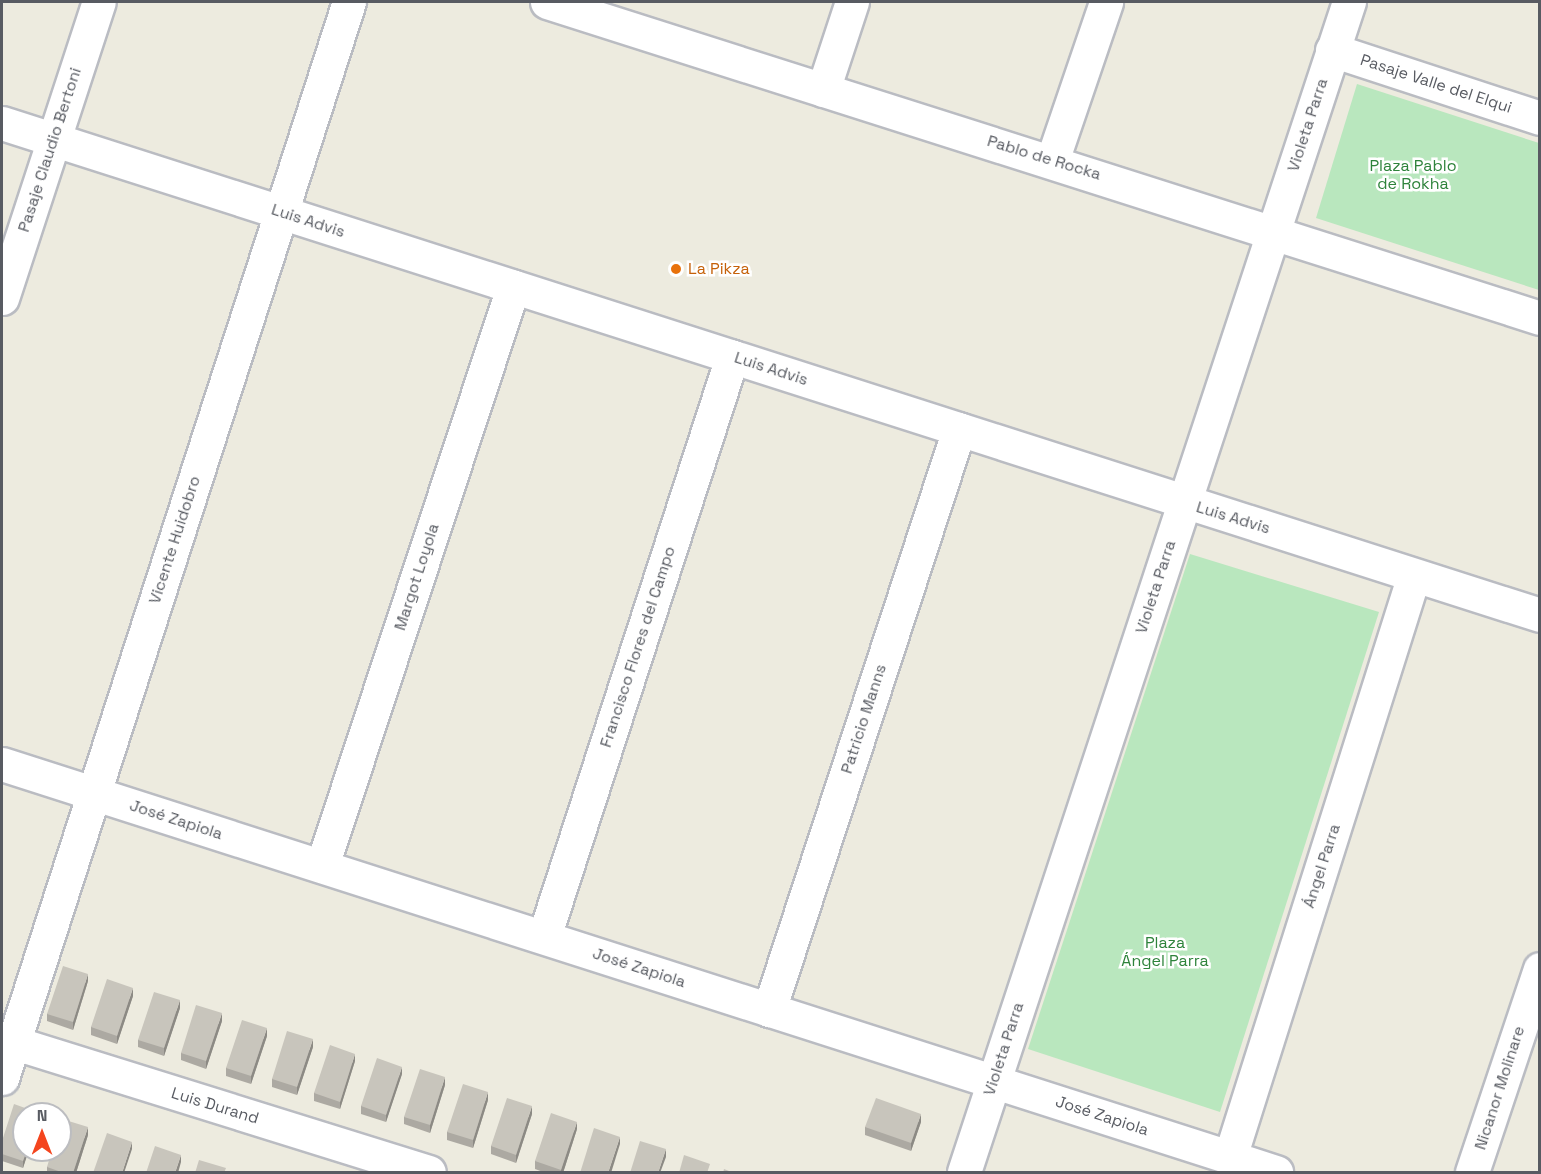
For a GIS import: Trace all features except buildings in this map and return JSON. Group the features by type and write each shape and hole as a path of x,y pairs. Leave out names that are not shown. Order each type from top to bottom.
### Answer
{"street":[{"name":"Pasaje Claudio Bertoni","path":"2,298 99,2"},
{"name":"Vicente Huidobro","path":"2,1078 7,1041 93,793 349,2"},
{"name":"Pablo de Rocka","path":"547,2 1539,318"},
{"path":"823,90 852,2"},
{"path":"1052,161 1106,2"},
{"name":"Violeta Parra","path":"963,1173 1349,2"},
{"name":"Pasaje Valle del Elqui","path":"1332,50 1539,118"},
{"name":"Luis Advis","path":"2,123 1539,615"},
{"name":"Margot Loyola","path":"322,866 513,287"},
{"name":"Francisco Flores del Campo","path":"544,937 732,357"},
{"name":"Patricio Manns","path":"769,1010 959,429"},
{"name":"Ángel Parra","path":"1230,1157 1414,575"},
{"name":"José Zapiola","path":"2,764 1276,1173"},
{"name":"Nicanor Molinare","path":"1472,1173 1539,969"},
{"name":"Luis Durand","path":"7,1041 429,1173"}],"green space":[{"name":"Plaza Pablo de Rokha","path":"1357,84 1539,143 1539,290 1316,218"},
{"name":"Plaza Ángel Parra","path":"1190,554 1379,612 1220,1112 1028,1049"}],"place":[{"name":"La Pikza","path":"676,269"}]}
